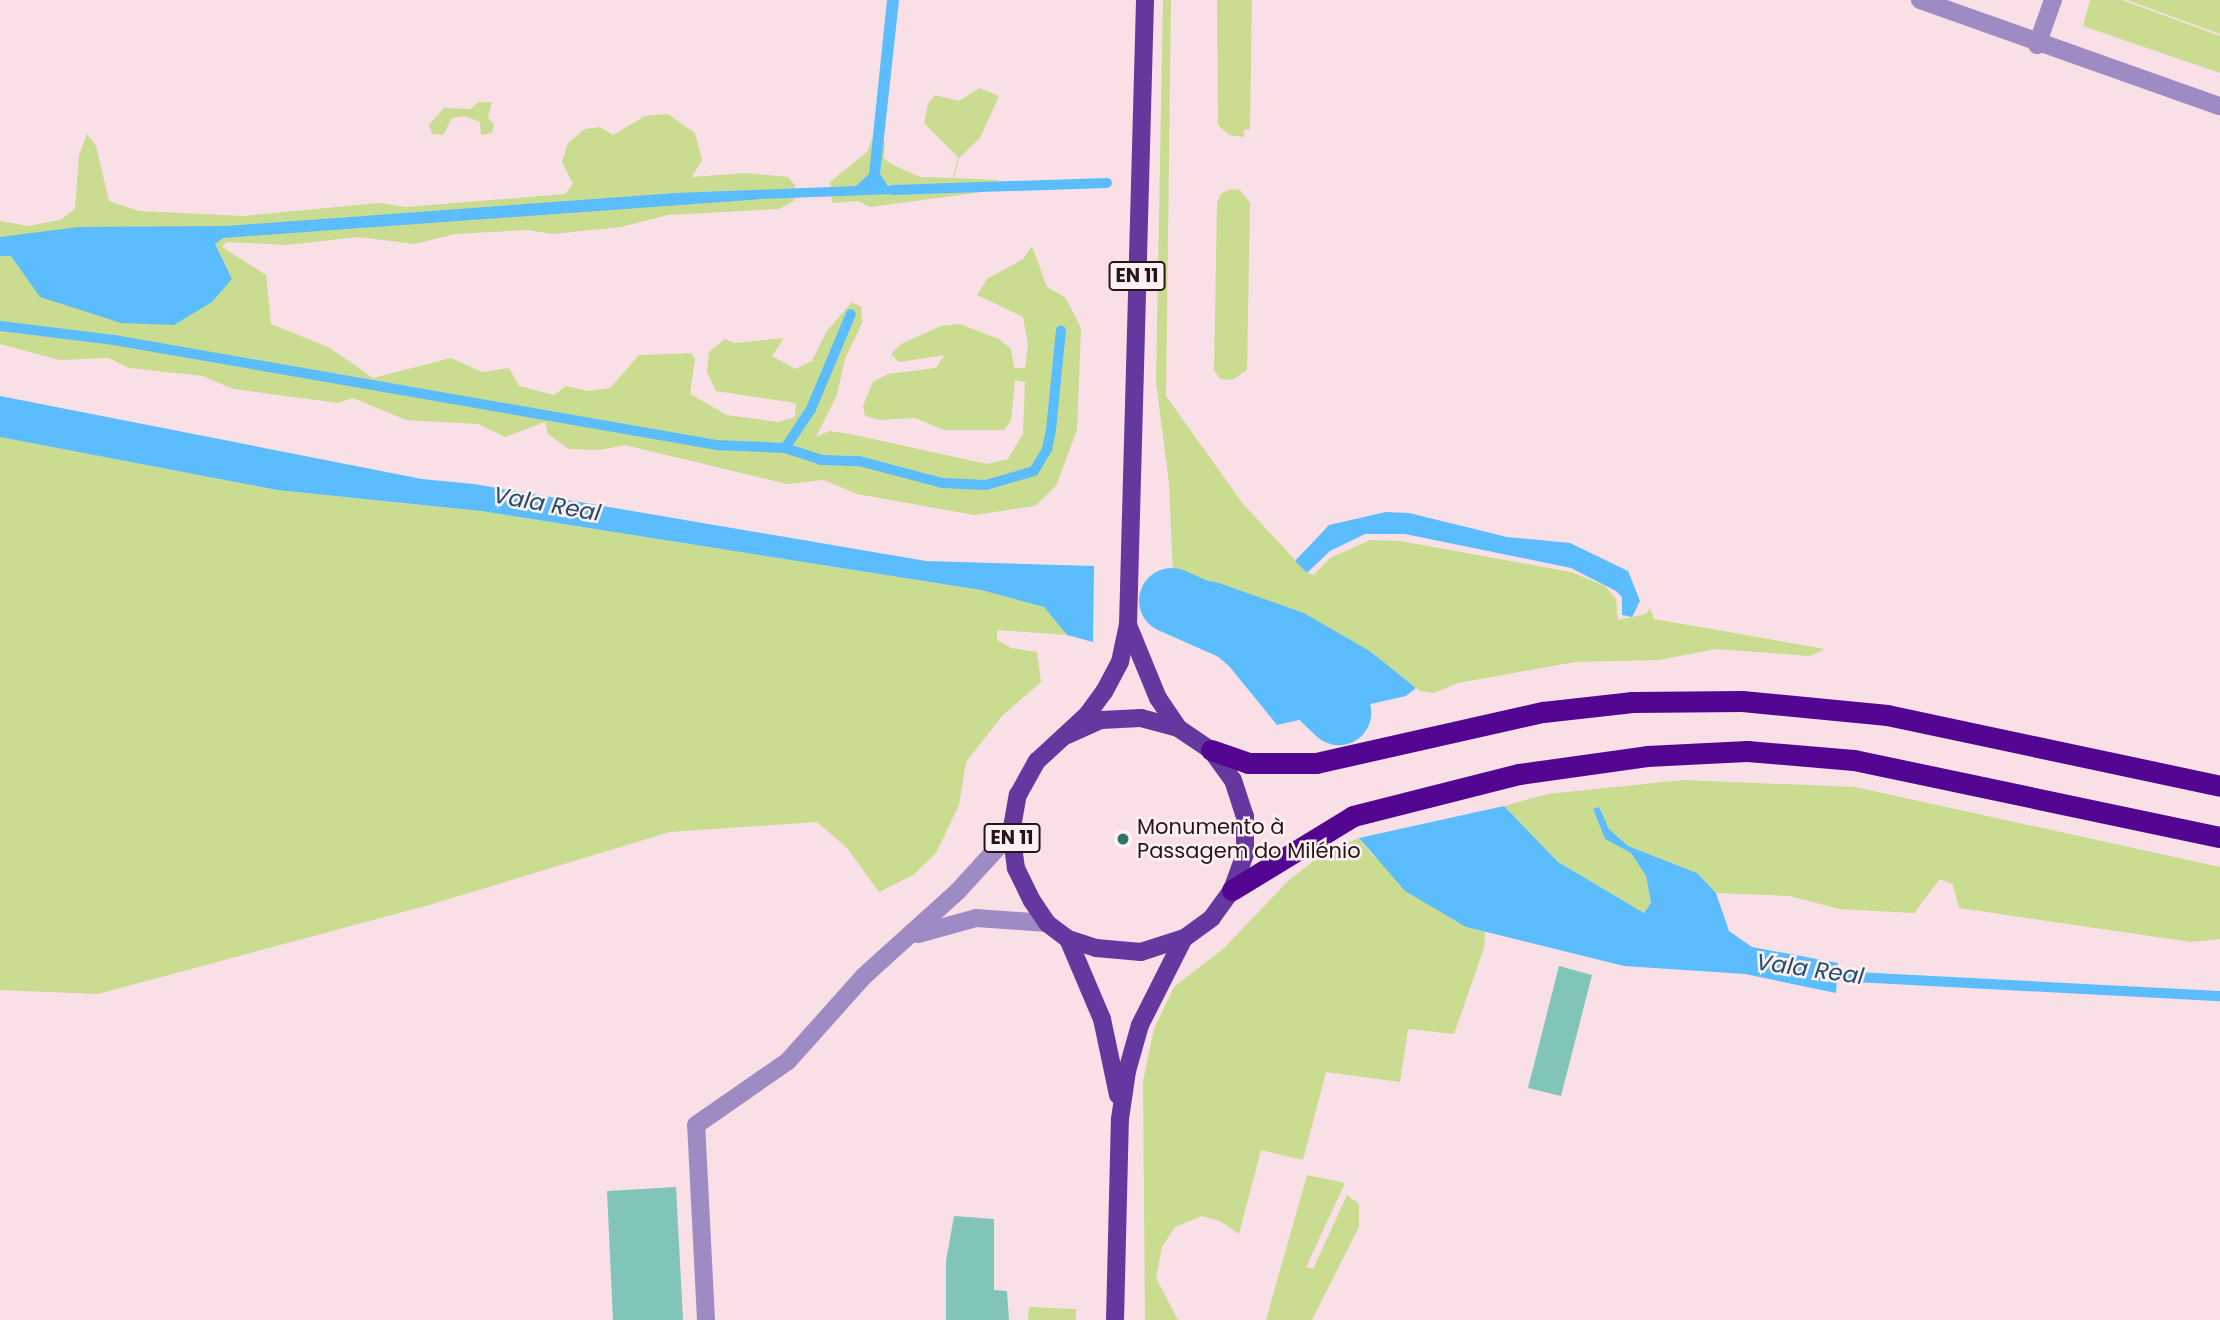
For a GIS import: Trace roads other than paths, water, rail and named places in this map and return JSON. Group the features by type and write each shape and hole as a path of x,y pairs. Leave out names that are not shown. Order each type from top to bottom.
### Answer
{"highway":[{"path":"1211,750 1248,763 1296,765 1543,712 1632,702 1742,701 1887,715 2220,786"},
{"path":"1232,890 1353,816 1519,774 1647,756 1747,751 1854,760 2220,836"}],"main road":[{"name":"EN 11","path":"1065,736 1101,720 1141,718 1178,728 1211,750 1233,780 1245,816 1245,854 1232,890 1212,918 1184,938 1141,952 1096,948 1068,939 1046,923 1016,868 1011,833 1018,795 1037,761 1065,736 1104,692 1120,662 1128,625 1144,0"},
{"name":"EN 11","path":"1128,625 1158,698 1178,728"},
{"name":"EN 11","path":"1120,1119 1140,1025 1184,938"},
{"name":"EN 11","path":"1068,939 1102,1019 1114,1068 1120,1119 1115,1320"}],"street":[{"path":"1920,0 2037,45 2220,106"},
{"path":"2037,45 2053,0"},
{"path":"706,1320 696,1125 788,1061 899,943 958,891 1011,833"},
{"path":"899,943 936,926 976,918 1046,923"}],"water":[{"path":"887,0 899,0 880,174 888,186 914,185 893,194 763,199 223,238 215,244 232,279 212,302 174,325 121,323 40,297 11,256 0,256 0,237 79,227 226,226 676,193 856,186 869,174"},
{"path":"0,396 422,479 474,484 926,561 1094,566 1093,642 1067,635 1044,607 981,590 481,511 277,490 0,437"},
{"path":"1386,512 1409,513 1507,537 1570,543 1628,571 1640,601 1632,617 1622,615 1622,597 1616,591 1571,568 1405,534 1365,534 1330,551 1307,573 1295,561 1329,525"},
{"path":"1173,576 1216,582 1304,613 1371,652 1416,688 1406,696 1277,725 1229,666 1197,639 1172,628"},
{"path":"1504,806 1558,862 1644,913 1651,903 1646,876 1631,853 1605,839 1593,809 1599,807 1609,829 1628,846 1697,873 1716,893 1729,931 1752,947 1838,963 1836,993 1745,974 1624,966 1466,927 1405,891 1359,838"}],"waterway":[{"path":"893,190 1107,183"},
{"path":"0,326 114,340 716,445 785,448 811,409 851,314"},
{"path":"785,448 821,460 859,461 942,483 986,485 1034,471 1047,449 1051,430 1061,330"},
{"name":"Vala Real","path":"1171,600 1264,641 1338,712"},
{"name":"Vala Real","path":"1836,976 2220,996"}],"place":[{"name":"Monumento à Passagem do Milénio","path":"1123,839"}]}
